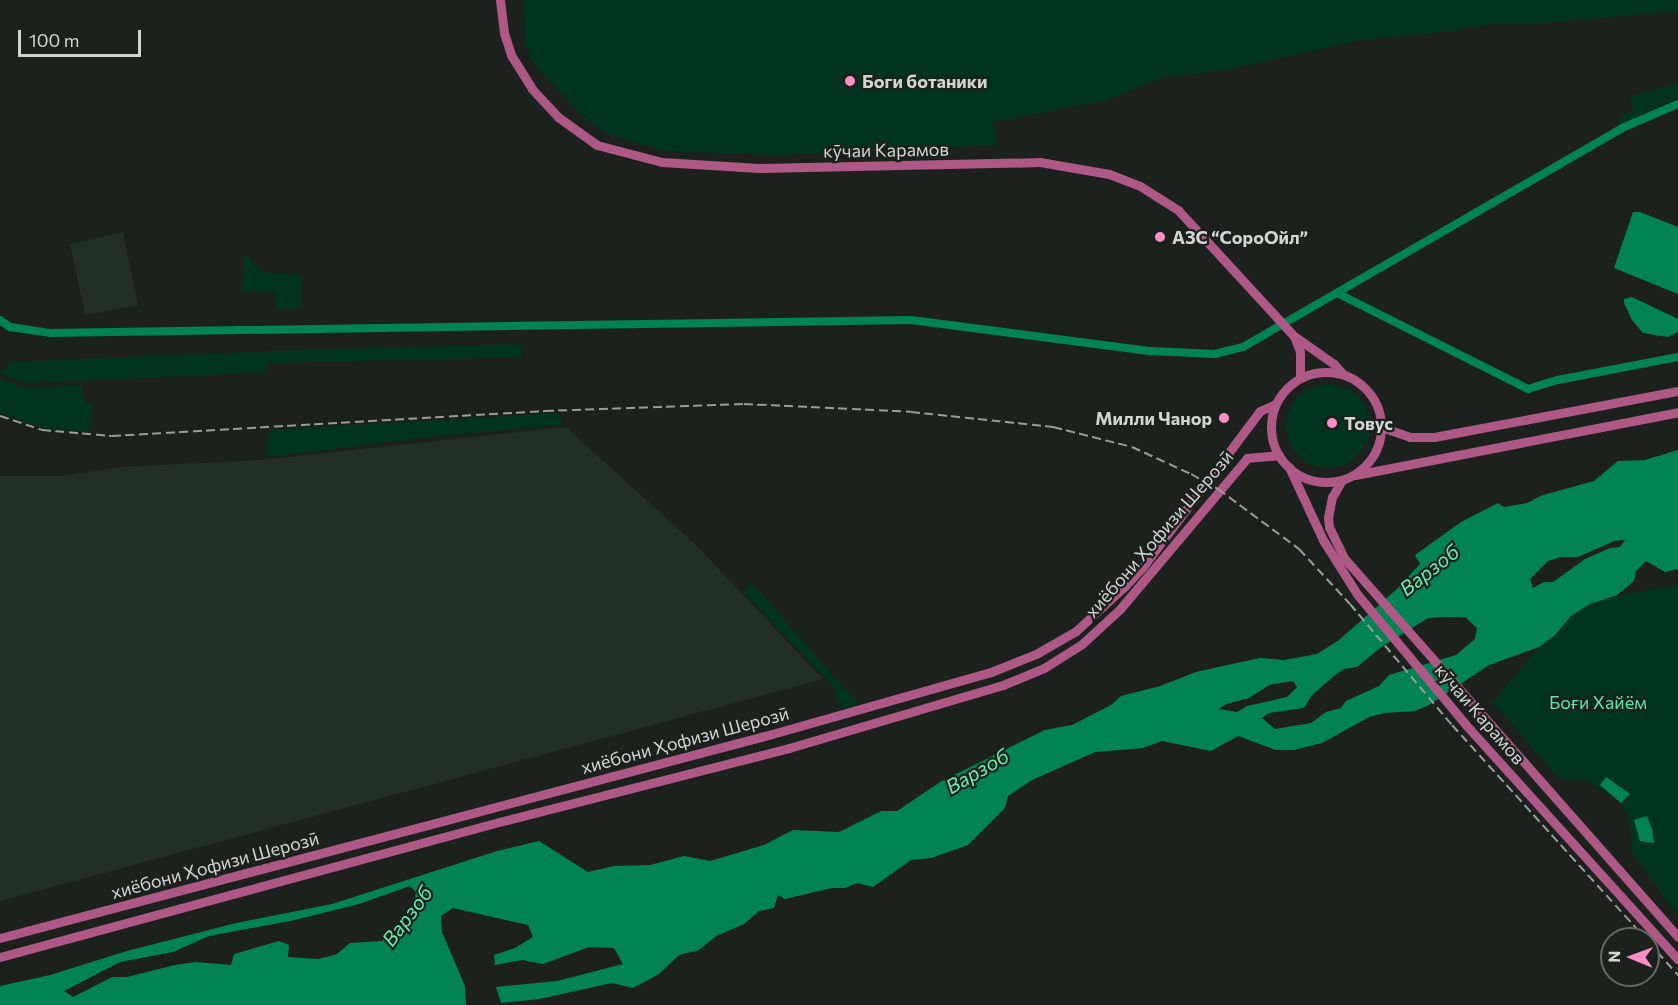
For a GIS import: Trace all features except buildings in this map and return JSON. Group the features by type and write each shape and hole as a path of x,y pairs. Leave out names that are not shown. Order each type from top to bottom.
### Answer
{"main road":[{"name":"кӯчаи Карамов","path":"500,0 504,33 511,55 532,89 558,117 597,145 662,162 759,168 1040,162 1109,174 1140,186 1178,210 1294,336 1334,364 1343,374"},
{"name":"кӯчаи Карамов","path":"1294,336 1300,352 1300,378"},
{"path":"1300,378 1313,373 1343,374 1362,385 1375,400 1381,427 1373,455 1353,475"},
{"name":"хиёбони Ҳофизи Шерозӣ","path":"0,938 738,743 991,672 1036,654 1076,631 1142,567 1260,411 1276,404 1290,385 1300,378"},
{"path":"1381,427 1410,437 1434,437 1678,391"},
{"path":"1276,404 1271,424 1279,455 1289,467 1305,478 1323,482 1678,412"},
{"name":"хиёбони Ҳофизи Шерозӣ","path":"0,957 499,822 789,748 1003,685 1044,668 1082,644 1136,592 1247,458 1279,455"},
{"name":"кӯчаи Карамов","path":"1289,467 1323,540 1357,594 1466,724 1678,960"},
{"name":"кӯчаи Карамов","path":"1342,480 1329,506 1329,527 1344,558 1678,937"},
{"path":"954,683 958,699"}],"shaded area":[{"path":"123,232 138,305 85,315 70,244"},
{"path":"566,427 696,545 823,679 0,901 0,476 60,476 121,467 262,460"}],"green space":[{"name":"Боги ботаники","path":"524,0 1678,0 1678,11 1543,23 1490,24 1452,31 1361,40 1226,70 1163,77 1108,100 993,122 997,145 775,155 666,151 602,131 585,119 534,64 525,44"},
{"path":"1678,83 1678,98 1621,124 1618,117 1634,109 1629,97"},
{"path":"244,256 250,257 252,263 263,272 302,275 302,308 276,309 276,291 242,292"},
{"path":"521,344 521,357 268,363 265,372 26,383 1,374 10,362 271,351"},
{"path":"0,379 25,388 82,385 83,401 93,404 89,432 42,428 0,413"},
{"path":"1328,384 1344,387 1358,396 1367,410 1370,426 1367,442 1358,456 1344,465 1328,468 1312,465 1298,456 1289,442 1286,426 1289,410 1298,396 1312,387"},
{"path":"559,413 562,425 444,435 267,457 265,450 271,430"},
{"path":"751,582 858,704 841,709 834,692 837,690 744,593"},
{"name":"Боғи Хайём","path":"1678,586 1678,916 1633,854 1629,817 1618,798 1585,780 1560,780 1493,702 1539,647 1555,635 1571,616 1590,604 1617,595"}],"water":[{"path":"1633,212 1640,212 1678,227 1678,294 1614,268"},
{"path":"1632,297 1678,319 1678,332 1668,337 1643,333 1632,320 1624,303 1624,299"},
{"name":"Варзоб","path":"1678,450 1678,569 1665,572 1646,561 1636,571 1634,581 1617,595 1590,604 1571,616 1555,635 1539,647 1489,665 1429,705 1415,711 1385,713 1369,717 1322,743 1294,750 1276,750 1238,736 1211,751 1162,741 1143,748 1095,752 1032,780 1008,796 1005,808 968,845 931,858 911,860 873,887 857,883 845,888 832,888 785,899 778,895 774,908 759,911 744,924 716,936 699,950 679,955 659,974 633,988 612,983 539,999 501,1003 496,987 557,981 623,964 614,948 589,947 543,964 522,960 495,965 494,955 515,948 533,937 528,925 453,908 441,916 442,932 465,986 466,1005 0,1005 0,986 50,975 127,951 236,923 332,904 497,851 539,841 588,872 614,866 650,865 684,856 710,861 764,845 793,830 839,832 881,811 897,811 940,782 1045,730 1072,725 1111,705 1121,696 1160,686 1196,672 1260,658 1284,660 1317,654 1339,640 1398,588 1420,564 1415,555 1461,522 1498,503 1504,507 1527,503 1543,495 1594,481 1618,461 1645,460","holes":["1625,540 1620,547 1610,548 1585,559 1553,582 1544,582 1533,588 1530,579 1548,561 1561,557 1578,557 1614,541","1465,617 1477,628 1475,639 1456,655 1389,675 1379,686 1346,701 1341,708 1326,712 1311,723 1275,729 1262,718 1269,713 1304,708 1312,695 1335,675 1344,669 1357,667 1380,648 1428,618","1293,681 1297,687 1287,697 1247,706 1237,712 1219,709 1226,704 1249,698 1269,685","410,886 416,892 409,930 394,931 382,941 350,943 337,954 318,959 288,957 289,945 279,941 234,954 231,965 196,962 175,965 127,977 112,977 73,997 64,991 120,962 173,952 209,936 295,920 359,904"]},
{"path":"1606,777 1630,794 1621,803 1600,785"},
{"path":"1647,816 1654,843 1640,841 1634,820"}],"waterway":[{"path":"0,320 10,327 50,333 911,320 1151,351 1215,354 1243,347 1622,128 1678,104"},
{"path":"1337,293 1528,389 1558,380 1678,357"}],"railway":[{"path":"0,416 42,430 112,436 545,411 744,404 911,412 1053,427 1132,447 1218,489 1299,549 1350,604 1452,725 1635,927"},
{"path":"1660,955 1678,975"}],"place":[{"name":"Боги ботаники","path":"850,81"},
{"name":"АЗС “СороОйл”","path":"1160,237"},
{"name":"Милли Чанор","path":"1224,418"},
{"name":"Товус","path":"1332,423"}]}
